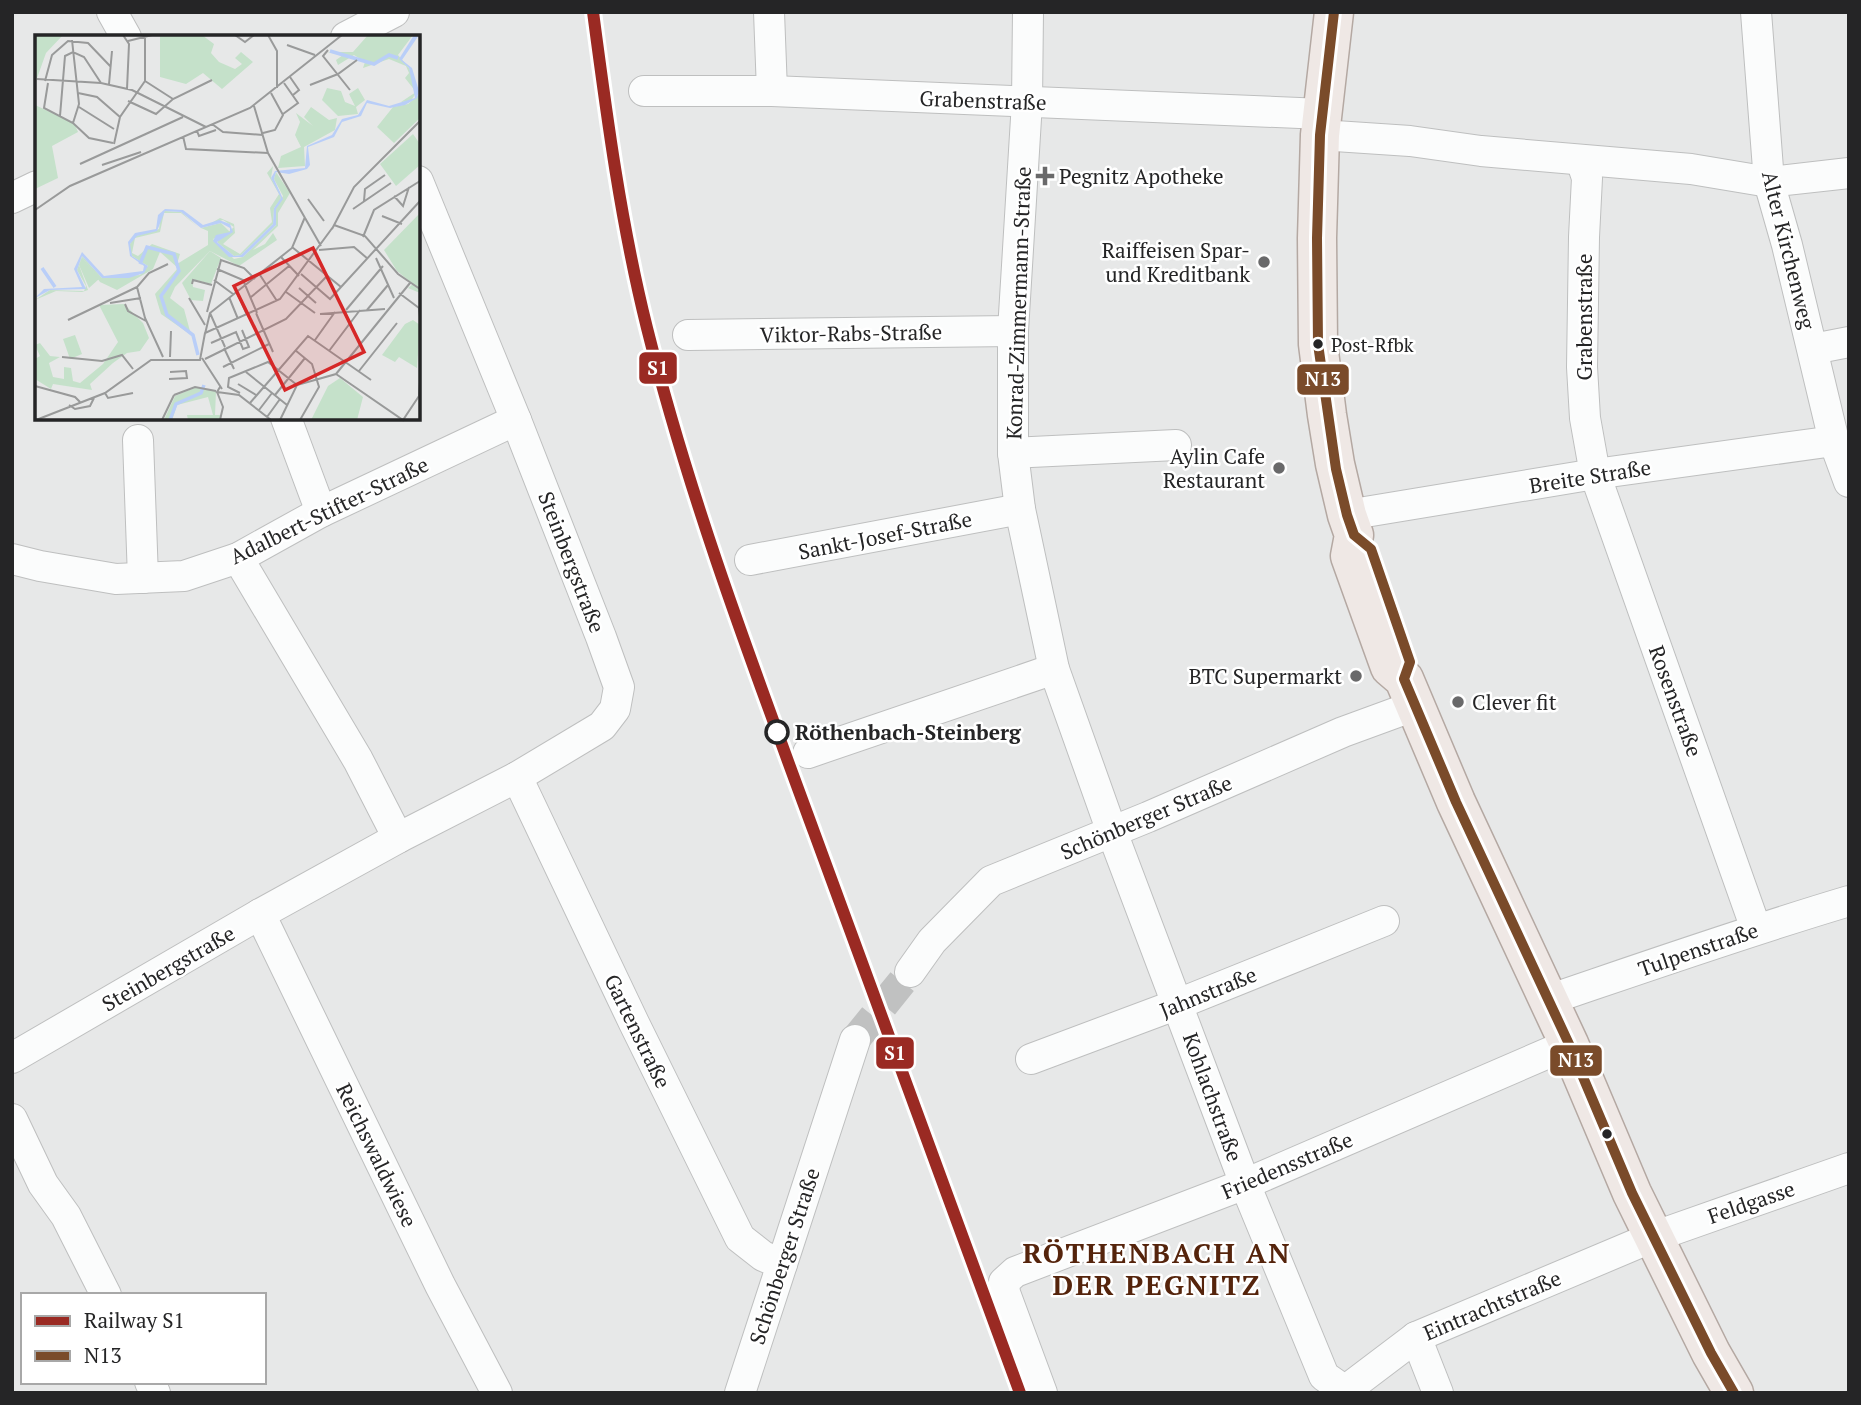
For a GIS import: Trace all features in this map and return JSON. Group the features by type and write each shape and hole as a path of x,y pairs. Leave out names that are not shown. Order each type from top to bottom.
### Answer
{"main road":[{"path":"1334,12 1321,125 1317,238 1318,344 1326,415 1351,525 1350,556 1390,667 1409,693 1456,802 1569,1044 1632,1193 1711,1353 1734,1393"}],"street":[{"path":"112,12 125,35"},
{"path":"351,30 394,12"},
{"path":"769,12 772,91"},
{"name":"Konrad-Zimmermann-Straße","path":"1027,12 1027,102 1013,331 1013,453 1020,509 1054,669 1112,832"},
{"name":"Alter Kirchenweg","path":"1755,12 1769,182 1834,441 1849,482"},
{"name":"Grabenstraße","path":"644,91 772,91 1027,102 1321,125 1481,151 1691,169 1769,182 1849,173"},
{"name":"Grabenstraße","path":"1581,160 1587,178 1584,237 1584,418 1595,474"},
{"name":"Steinbergstraße","path":"12,1058 260,914 398,838 517,777 602,726 615,709 619,687 516,420 420,186"},
{"path":"12,198 35,187"},
{"name":"Viktor-Rabs-Straße","path":"688,335 1013,331"},
{"path":"1812,348 1849,342"},
{"path":"287,420 321,512"},
{"name":"Adalbert-Stifter-Straße","path":"12,559 116,579 184,576 238,558 321,512 516,420"},
{"path":"138,440 143,578"},
{"name":"Breite Straße","path":"1351,525 1595,474 1834,441"},
{"path":"1013,453 1177,445"},
{"name":"Rosenstraße","path":"1595,474 1756,929"},
{"name":"Sankt-Josef-Straße","path":"750,560 1020,509"},
{"path":"238,558 358,760 398,838"},
{"path":"808,753 1054,669"},
{"name":"Schönberger Straße","path":"910,972 932,941 991,881 1343,732 1409,693"},
{"name":"Gartenstraße","path":"517,777 740,1238 763,1256 782,1264"},
{"name":"Kohlachstraße","path":"1112,832 1245,1184 1324,1376 1343,1392"},
{"name":"Tulpenstraße","path":"1548,1000 1756,929 1849,901"},
{"name":"Reichswaldwiese","path":"260,914 440,1285 497,1393"},
{"name":"Jahnstraße","path":"1031,1059 1178,1004 1384,921"},
{"name":"Schönberger Straße","path":"740,1393 855,1040"},
{"name":"Friedensstraße","path":"1042,1393 1005,1293 1004,1282 1015,1272 1245,1184 1569,1044"},
{"path":"12,1119 43,1184 66,1216 105,1293"},
{"name":"Feldgasse","path":"1653,1237 1849,1168"},
{"name":"Eintrachtstraße","path":"1343,1392 1416,1337 1653,1237"},
{"path":"1416,1337 1438,1393"}],"tunnel":[{"path":"855,1040 910,972"}],"rail line":[{"name":"S1","path":"593,12 609,131 630,250 647,328 683,456 746,645 1020,1393"}],"transit line":[{"name":"N13","path":"1334,12 1320,135 1318,344 1336,469 1347,515 1354,535 1371,549 1410,662 1404,679 1456,802 1569,1044 1632,1193 1711,1353 1734,1393"}],"place":[{"name":"Pegnitz Apotheke","path":"1045,176"},
{"name":"Raiffeisen Spar- und Kreditbank","path":"1264,262"},
{"name":"Post-Rfbk","path":"1318,344"},
{"name":"Aylin Cafe Restaurant","path":"1279,468"},
{"name":"BTC Supermarkt","path":"1356,676"},
{"name":"Clever fit","path":"1458,702"},
{"name":"Röthenbach-Steinberg","path":"777,732"}],"district":[{"name":"RÖTHENBACH AN DER PEGNITZ","path":"1157,1268"}]}
